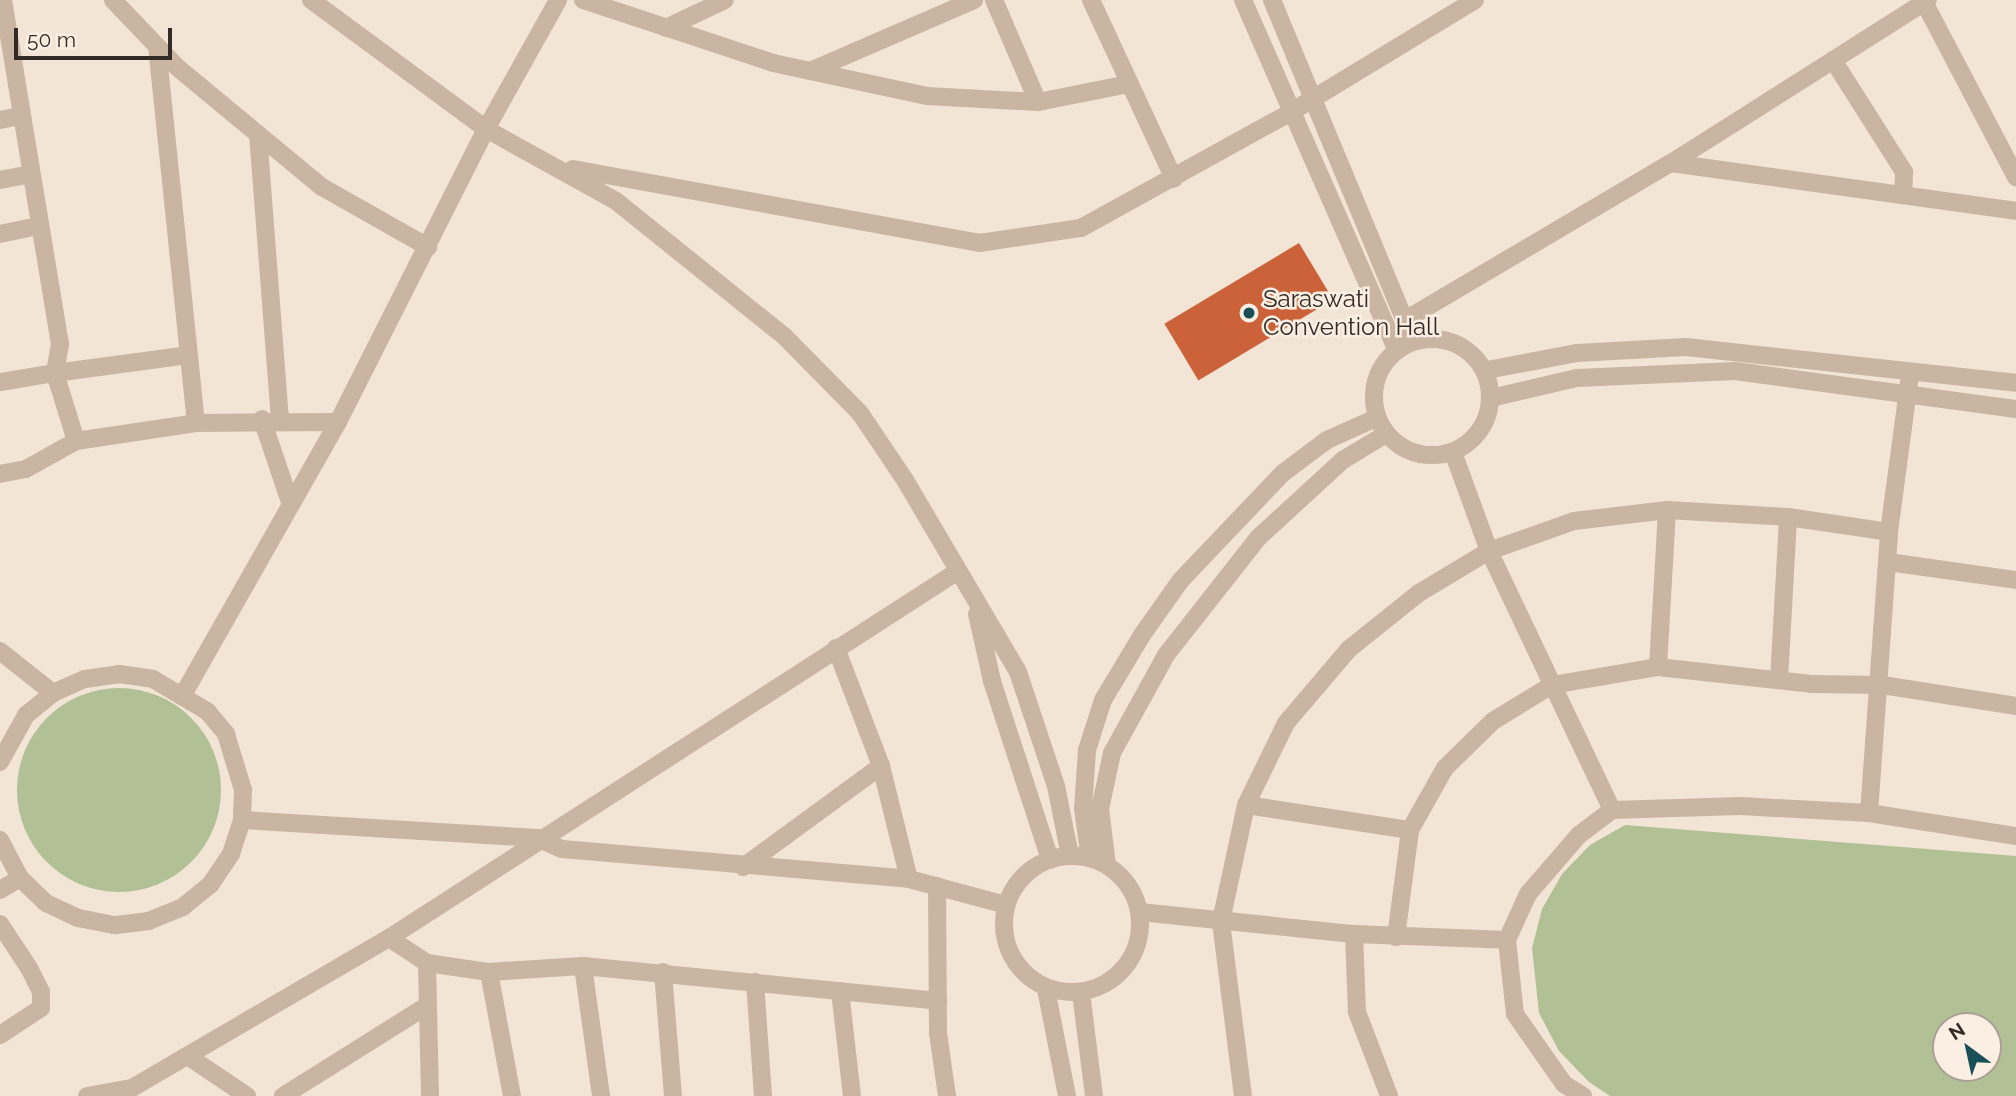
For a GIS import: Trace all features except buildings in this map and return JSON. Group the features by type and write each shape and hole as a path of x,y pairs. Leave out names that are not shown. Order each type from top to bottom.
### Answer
{"street":[{"path":"3,0 6,58 21,116 60,344 55,373 76,440"},
{"path":"113,0 157,46 322,187 428,247"},
{"path":"311,0 486,129 562,167 615,201 784,336 860,413 905,480 955,573 1018,672 1056,786 1070,856"},
{"path":"184,692 338,422 486,129 558,0"},
{"path":"583,0 810,71 927,96 1038,103 1129,84"},
{"path":"666,28 725,0"},
{"path":"810,71 974,0"},
{"path":"994,0 1038,103"},
{"path":"1091,0 1174,179"},
{"path":"1243,0 1397,350"},
{"path":"1272,0 1414,341"},
{"path":"1405,320 1671,163 1926,1 2016,177"},
{"path":"562,167 979,243 1081,228 1174,179 1315,98 1466,2"},
{"path":"157,46 196,423"},
{"path":"1833,60 1904,172 1903,195"},
{"path":"0,120 21,116"},
{"path":"258,134 271,419 290,502"},
{"path":"1671,163 2016,211"},
{"path":"0,180 30,174"},
{"path":"0,234 39,226"},
{"path":"1414,341 1451,341 1487,370 1491,398 1480,431 1453,452 1416,454 1385,434 1376,418 1375,380 1397,350 1414,341"},
{"path":"1487,370 1577,353 1686,347 1909,368 2016,383"},
{"path":"0,382 188,355"},
{"path":"1869,813 1882,685 1889,532 1909,393 1909,368"},
{"path":"1491,398 1577,378 1672,372 1735,372 2016,409"},
{"path":"1090,858 1083,809 1087,750 1103,700 1142,635 1181,580 1283,473 1327,440 1376,418"},
{"path":"0,474 26,469 76,440 196,423 271,419 338,422"},
{"path":"1107,865 1101,809 1112,753 1166,654 1259,537 1343,460 1385,434"},
{"path":"1453,452 1489,551 1612,810"},
{"path":"1243,1096 1221,921 1246,805 1286,723 1349,649 1419,593 1489,551 1574,521 1667,510 1788,517 1889,532"},
{"path":"1658,667 1667,510"},
{"path":"1779,680 1788,517"},
{"path":"1888,562 2016,580"},
{"path":"87,1096 132,1088 389,938 537,838 955,573"},
{"path":"974,600 992,681 1050,860"},
{"path":"836,648 881,766 909,879"},
{"path":"0,651 53,693"},
{"path":"1396,937 1410,830 1445,768 1493,721 1552,685 1658,667 1779,680 1882,685 2016,706"},
{"path":"0,762 26,715 53,693 85,679 119,674 153,679 184,692 226,734 238,761 242,820 231,854 211,884 183,907 149,921 114,925 78,918 46,903 20,878 0,840"},
{"path":"743,867 881,766"},
{"path":"1246,805 1410,830"},
{"path":"1584,1096 1564,1084 1515,1014 1507,940 1528,894 1579,835 1612,810 1740,806 1869,813 2016,835"},
{"path":"242,820 537,838 562,849 743,867 909,879 1006,905"},
{"path":"1070,856 1090,858 1107,865 1123,877 1140,912 1141,934 1121,974 1080,993 1046,989 1015,964 1003,925 1006,905 1016,886 1050,860 1070,856"},
{"path":"0,890 20,878"},
{"path":"937,886 938,1000 945,1095"},
{"path":"1140,912 1354,934 1507,940"},
{"path":"0,924 29,968 41,992 41,1008 0,1035"},
{"path":"1354,934 1357,1012 1389,1096"},
{"path":"389,938 427,963 489,972 583,966 938,1000"},
{"path":"427,963 430,1096"},
{"path":"583,966 601,1096"},
{"path":"489,972 512,1096"},
{"path":"663,972 673,1096"},
{"path":"755,982 763,1096"},
{"path":"1046,989 1067,1096"},
{"path":"840,990 852,1096"},
{"path":"1080,993 1094,1096"},
{"path":"284,1096 428,1005"},
{"path":"189,1057 247,1096"}],"green space":[{"path":"119,688 158,695 191,718 214,751 221,790 214,829 191,862 158,885 119,892 80,885 47,862 24,829 17,790 24,751 47,718 80,695"},
{"path":"1625,825 2016,856 2016,1096 1610,1096 1589,1082 1559,1051 1539,1013 1532,948 1542,909 1562,874 1590,845"}],"place":[{"name":"Saraswati Convention Hall","path":"1249,313"}]}
